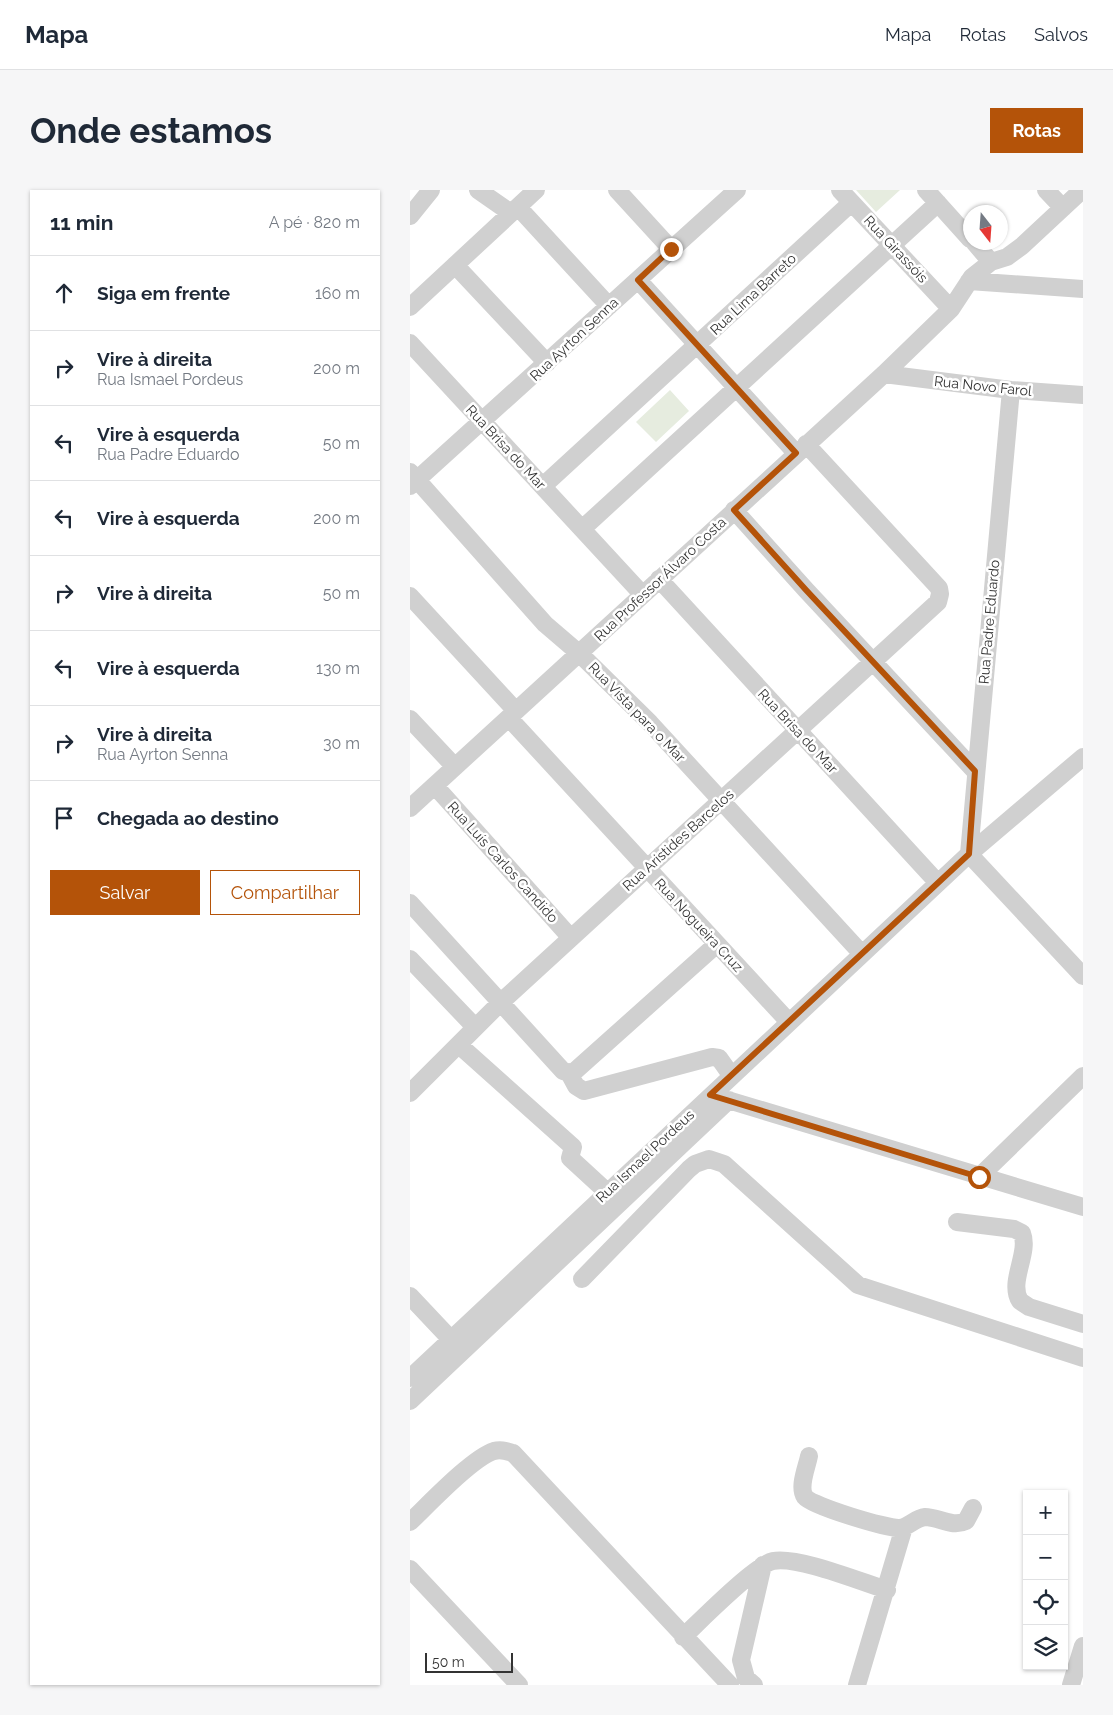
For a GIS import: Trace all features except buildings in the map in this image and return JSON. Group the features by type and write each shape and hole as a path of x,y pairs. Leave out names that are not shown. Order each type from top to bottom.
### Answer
{"street":[{"path":"410,216 431,190"},
{"path":"478,190 514,210 609,306"},
{"path":"410,307 536,190"},
{"path":"617,190 671,249"},
{"path":"1046,190 1063,208"},
{"name":"Rua Professor Álvaro Costa","path":"411,804 435,786 801,448 884,374 951,309 969,281 991,262 1007,257 1022,246 1082,190"},
{"name":"Rua Ayrton Senna","path":"412,479 483,422 733,191"},
{"name":"Rua Girassóis","path":"846,196 951,309"},
{"name":"Rua Lima Barreto","path":"543,486 698,344 846,196"},
{"path":"582,529 893,245 932,196 963,231"},
{"path":"981,250 991,262"},
{"path":"455,265 547,363"},
{"path":"638,280 738,388 801,448"},
{"path":"969,281 1083,289"},
{"name":"Rua Brisa do Mar","path":"410,343 642,594"},
{"name":"Rua Novo Farol","path":"884,374 1011,390 1083,395"},
{"name":"Rua Padre Eduardo","path":"969,854 975,771 1011,390"},
{"name":"Rua Aristides Barcelos","path":"410,1093 500,1003 938,602 939,588 801,448"},
{"name":"Rua Vista para o Mar","path":"412,479 546,624 580,654 650,723 862,954"},
{"path":"734,510 871,662 975,771"},
{"name":"Rua Brisa do Mar","path":"659,579 938,883"},
{"name":"Rua Nogueira Cruz","path":"410,596 646,869 789,1022"},
{"path":"410,719 454,767"},
{"name":"Rua Ismael Pordeus","path":"410,1378 731,1075 969,854 1083,757"},
{"name":"Rua Luís Carlos Candido","path":"435,786 571,938"},
{"path":"969,854 1083,976"},
{"path":"410,903 500,1003 564,1071 569,1073 576,1086 584,1091 712,1057 719,1058 731,1075"},
{"path":"569,1073 575,1071 717,944"},
{"path":"410,959 475,1027"},
{"path":"459,1044 573,1147 570,1158 607,1192"},
{"path":"979,1177 1083,1076"},
{"path":"710,1095 1083,1207"},
{"name":"Rua Ismael Pordeus","path":"410,1401 729,1100"},
{"path":"582,1279 689,1169 695,1164 709,1159 724,1164 858,1285 1083,1358"},
{"path":"957,1222 1014,1229 1022,1233 1023,1243 1017,1290 1020,1301 1029,1307 1083,1324"},
{"path":"410,1296 462,1351"},
{"path":"410,1522 478,1460 495,1451 504,1450 513,1453 683,1637 730,1685"},
{"path":"809,1456 802,1491 805,1497 812,1503 893,1528 904,1527 923,1517 960,1524 966,1521 973,1508"},
{"path":"857,1685 887,1590 904,1527"},
{"path":"683,1637 764,1565 771,1561 792,1560 887,1590"},
{"path":"754,1685 746,1678 741,1660 764,1565"},
{"path":"410,1569 519,1685"},
{"path":"1071,1685 1081,1658"}],"shaded area":[{"path":"856,190 900,190 876,212"},
{"path":"670,390 689,411 656,442 636,422"}],"route":[{"path":"671,249 638,280 796,453 734,510 871,662 975,771 969,854 710,1095 979,1177"}]}
